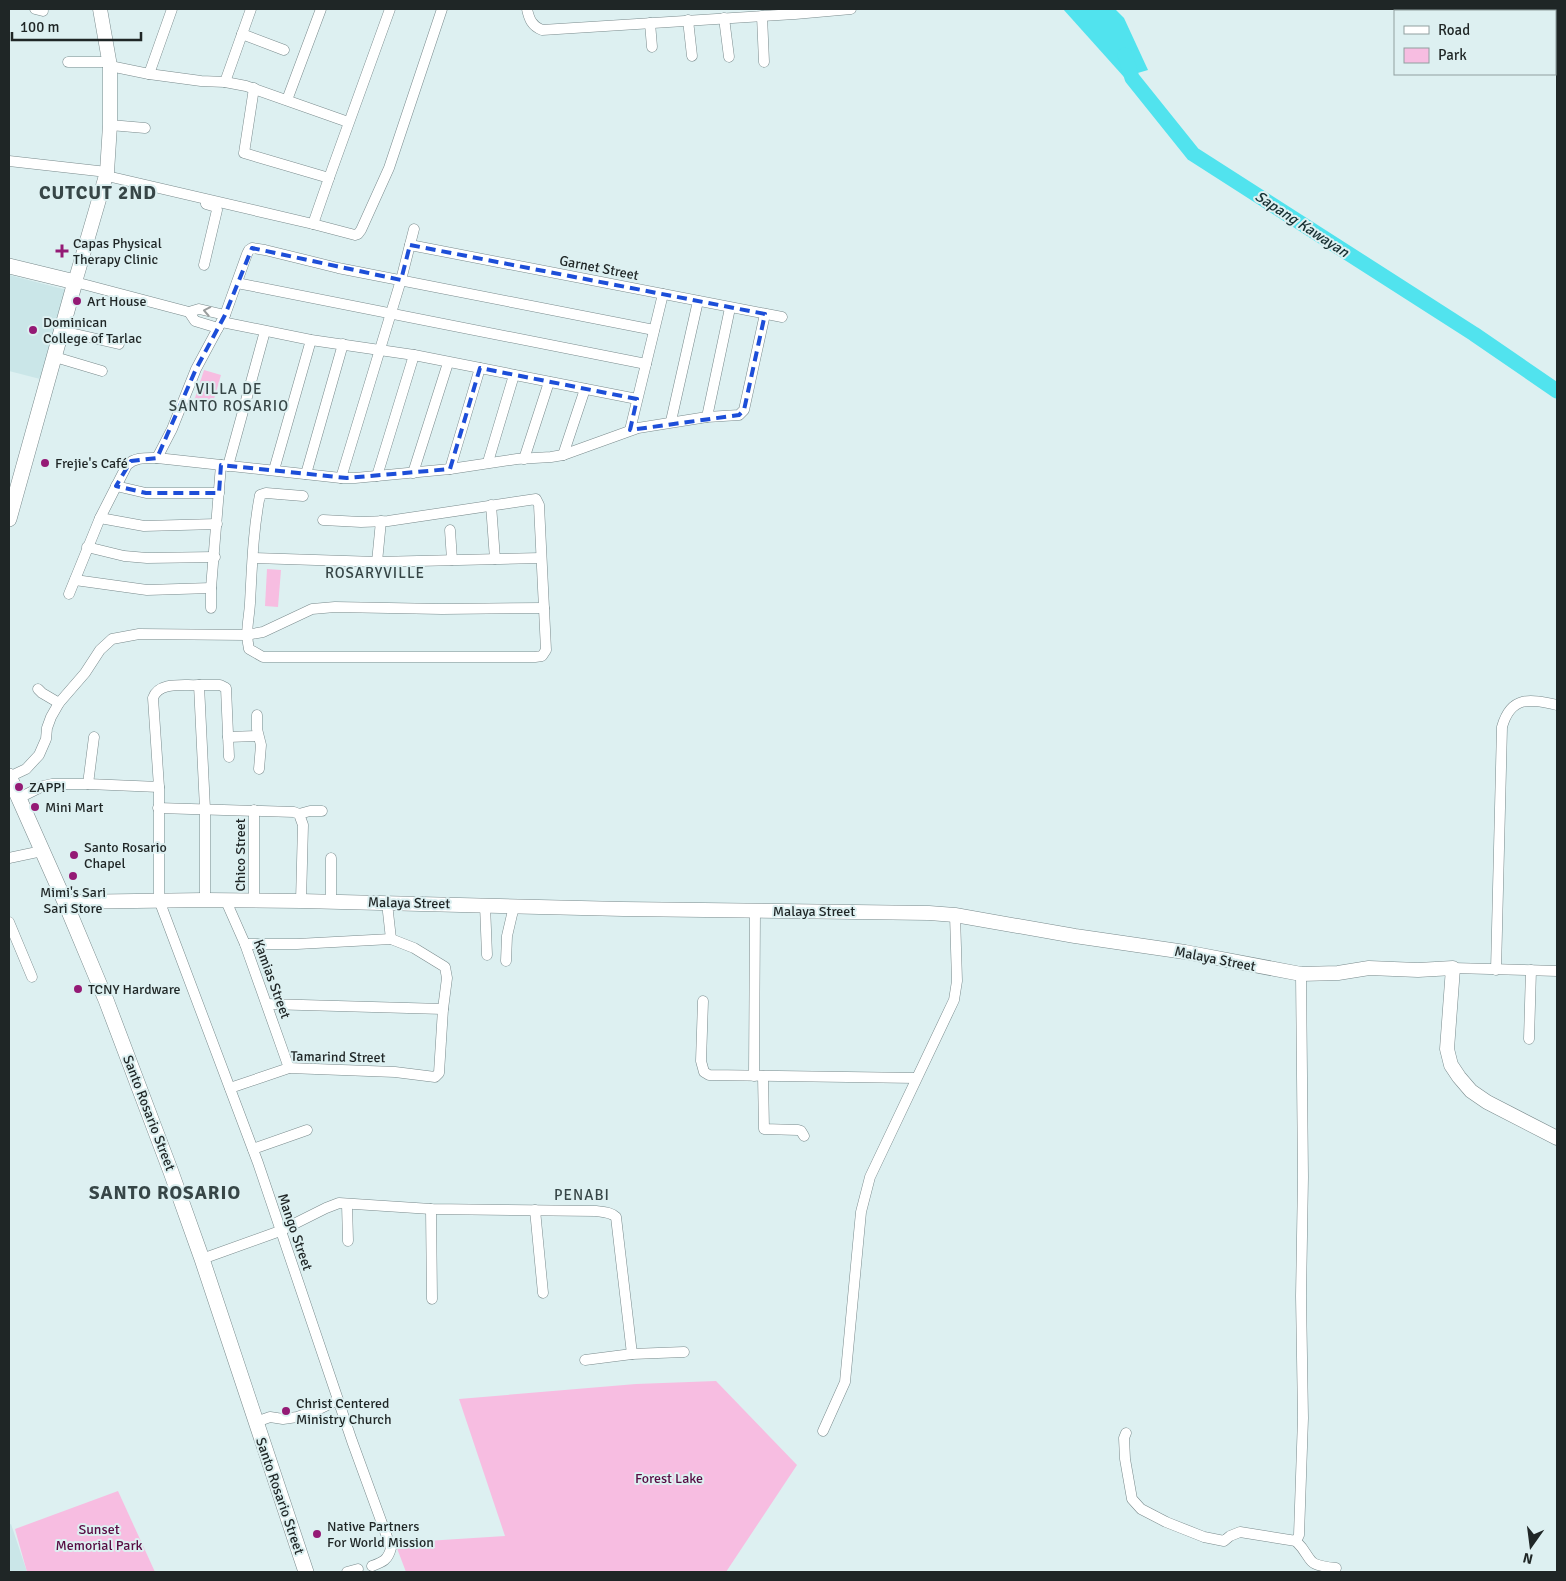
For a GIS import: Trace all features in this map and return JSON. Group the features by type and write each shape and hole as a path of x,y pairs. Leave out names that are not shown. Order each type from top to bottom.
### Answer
{"main road":[{"path":"9,266 75,282 10,509"},
{"name":"Santo Rosario Street","path":"9,776 65,902 137,1079 202,1259 306,1572"}],"street":[{"path":"100,9 110,64 110,125 107,174 75,282 189,312 199,309 222,321"},
{"path":"149,74 172,9"},
{"path":"225,82 250,9"},
{"path":"287,100 321,9"},
{"path":"313,224 390,9"},
{"path":"9,161 107,174 355,235 358,234 389,168 442,9"},
{"path":"527,9 532,22 542,30 851,9"},
{"path":"762,16 764,62"},
{"path":"724,18 728,57"},
{"path":"688,20 692,56"},
{"path":"650,23 652,47"},
{"path":"242,34 284,50"},
{"path":"68,62 110,64 149,74 201,81 225,82 254,88 348,122"},
{"path":"254,88 244,153 328,178"},
{"path":"110,125 146,128"},
{"path":"201,198 202,203 214,206 217,210 204,264"},
{"path":"341,478 401,280 414,229"},
{"name":"Garnet Street","path":"410,245 782,318"},
{"path":"157,458 172,429 196,369 222,321 247,254 252,248 338,268 654,330"},
{"path":"237,283 646,364"},
{"path":"630,430 663,294"},
{"path":"671,421 698,301"},
{"path":"706,417 730,308"},
{"path":"189,312 195,321 222,321 311,340 414,355 637,400"},
{"path":"69,594 100,518 131,461 157,458 341,478 377,476 563,455 630,430 671,421 739,415 742,413 764,314"},
{"path":"62,331 118,344"},
{"path":"211,608 219,493 225,465 265,331"},
{"path":"274,470 311,340"},
{"path":"306,474 343,344"},
{"path":"377,476 414,355"},
{"path":"55,356 102,371"},
{"path":"413,473 448,363"},
{"path":"450,469 480,368"},
{"path":"488,462 514,375"},
{"path":"524,459 549,382"},
{"path":"563,455 584,389"},
{"path":"116,486 146,493 219,493"},
{"path":"303,496 262,493 260,495 246,635 248,649 263,657 535,657 542,656 546,650 538,501 532,499 381,521 323,520"},
{"path":"492,505 495,559"},
{"path":"100,518 144,526 217,524"},
{"path":"377,562 381,521"},
{"path":"450,530 452,560"},
{"path":"87,547 124,556 147,558 215,557"},
{"path":"253,558 377,562 541,558"},
{"path":"75,580 147,590 211,588"},
{"path":"9,776 26,769 40,756 46,739 47,728 59,703 85,674 100,650 112,639 139,634 246,635 263,632 312,609 335,606 442,609 544,608"},
{"path":"199,685 205,809 205,900"},
{"path":"159,900 158,787 153,698 158,688 220,685 226,688 228,757"},
{"path":"38,689 42,694 59,703"},
{"path":"1496,970 1502,727 1505,716 1512,707 1522,700 1535,700 1557,706"},
{"path":"257,715 258,736 261,745 259,769"},
{"path":"228,737 258,736"},
{"path":"88,784 94,737"},
{"path":"19,798 43,786 88,784 158,787"},
{"path":"158,808 254,810 294,812 299,814 310,811 322,811"},
{"name":"Chico Street","path":"254,810 254,900"},
{"path":"299,814 303,825 301,900"},
{"path":"9,858 42,851"},
{"path":"331,858 331,901"},
{"name":"Mango Street","path":"159,900 253,1149 338,1400 391,1548 388,1557 381,1563 372,1566"},
{"name":"Malaya Street","path":"65,902 301,900 755,911 889,911 955,915 1075,936 1184,952 1301,974 1338,973 1369,968 1557,970"},
{"name":"Kamias Street","path":"226,901 245,944 289,1068"},
{"path":"387,902 391,939"},
{"path":"484,905 487,955"},
{"path":"506,961 507,936 514,906"},
{"path":"755,911 759,1076 764,1129 798,1130 804,1136"},
{"path":"823,1431 845,1382 861,1212 870,1177 954,1000 957,981 955,915"},
{"path":"9,922 32,977"},
{"path":"245,944 391,939 414,948 445,968 447,978 443,1009 267,1004"},
{"path":"1453,968 1447,1049 1451,1065 1471,1091 1487,1102 1557,1138"},
{"path":"1529,1040 1531,970"},
{"path":"1296,1541 1299,1535 1303,1418 1301,974"},
{"path":"703,1000 701,1061 704,1072 709,1075 916,1078"},
{"name":"Tamarind Street","path":"230,1088 289,1068 395,1072 435,1077 439,1073 443,1009"},
{"path":"253,1149 307,1130"},
{"path":"202,1259 280,1230 326,1208 339,1204 431,1209 596,1211 613,1214 616,1217 632,1354"},
{"path":"347,1204 348,1241"},
{"path":"431,1209 432,1299"},
{"path":"535,1210 543,1293"},
{"path":"585,1360 632,1354 684,1352"},
{"path":"256,1422 270,1417 283,1419 297,1417 338,1400"},
{"path":"1126,1433 1124,1438 1125,1459 1132,1499 1141,1509 1166,1522 1204,1537 1224,1540 1240,1532 1296,1541 1302,1546 1312,1563 1336,1568"},
{"path":"346,1572 358,1569"}],"highlighted area":[{"path":"410,245 765,314 744,410 739,415 630,430 637,399 480,368 450,469 347,478 221,465 219,493 146,493 116,486 131,461 157,458 196,369 225,315 252,248 401,280"}],"shaded area":[{"name":"Dominican College of Tarlac","path":"9,275 67,290 44,380 9,371"},
{"path":"11,1524 27,1572 9,1572 9,1525"}],"green space":[{"path":"204,370 221,375 212,406 194,401"},
{"path":"267,569 281,570 278,607 265,606"},
{"name":"Forest Lake","path":"716,1381 797,1465 726,1572 406,1572 395,1543 505,1536 459,1399 636,1384"},
{"name":"Sunset Memorial Park","path":"118,1491 155,1572 27,1572 15,1529"}],"water":[{"path":"1063,9 1115,9 1124,18 1148,70 1124,77"}],"waterway":[{"name":"Sapang Kawayan","path":"1125,55 1132,78 1193,154 1474,334 1557,391"}],"place":[{"name":"Capas Physical Therapy Clinic","path":"62,251"},
{"name":"Art House","path":"77,301"},
{"name":"Dominican College of Tarlac","path":"33,330"},
{"name":"Frejie's Café","path":"45,463"},
{"name":"ZAPP!","path":"19,787"},
{"name":"Mini Mart","path":"35,807"},
{"name":"Santo Rosario Chapel","path":"74,855"},
{"name":"Mimi's Sari Sari Store","path":"73,876"},
{"name":"TCNY Hardware","path":"78,989"},
{"name":"Christ Centered Ministry Church","path":"286,1411"},
{"name":"Native Partners For World Mission","path":"317,1534"}],"district":[{"name":"CUTCUT 2ND","path":"98,193"},
{"name":"VILLA DE SANTO ROSARIO","path":"229,398"},
{"name":"ROSARYVILLE","path":"375,573"},
{"name":"SANTO ROSARIO","path":"165,1193"},
{"name":"PENABI","path":"582,1195"}]}
